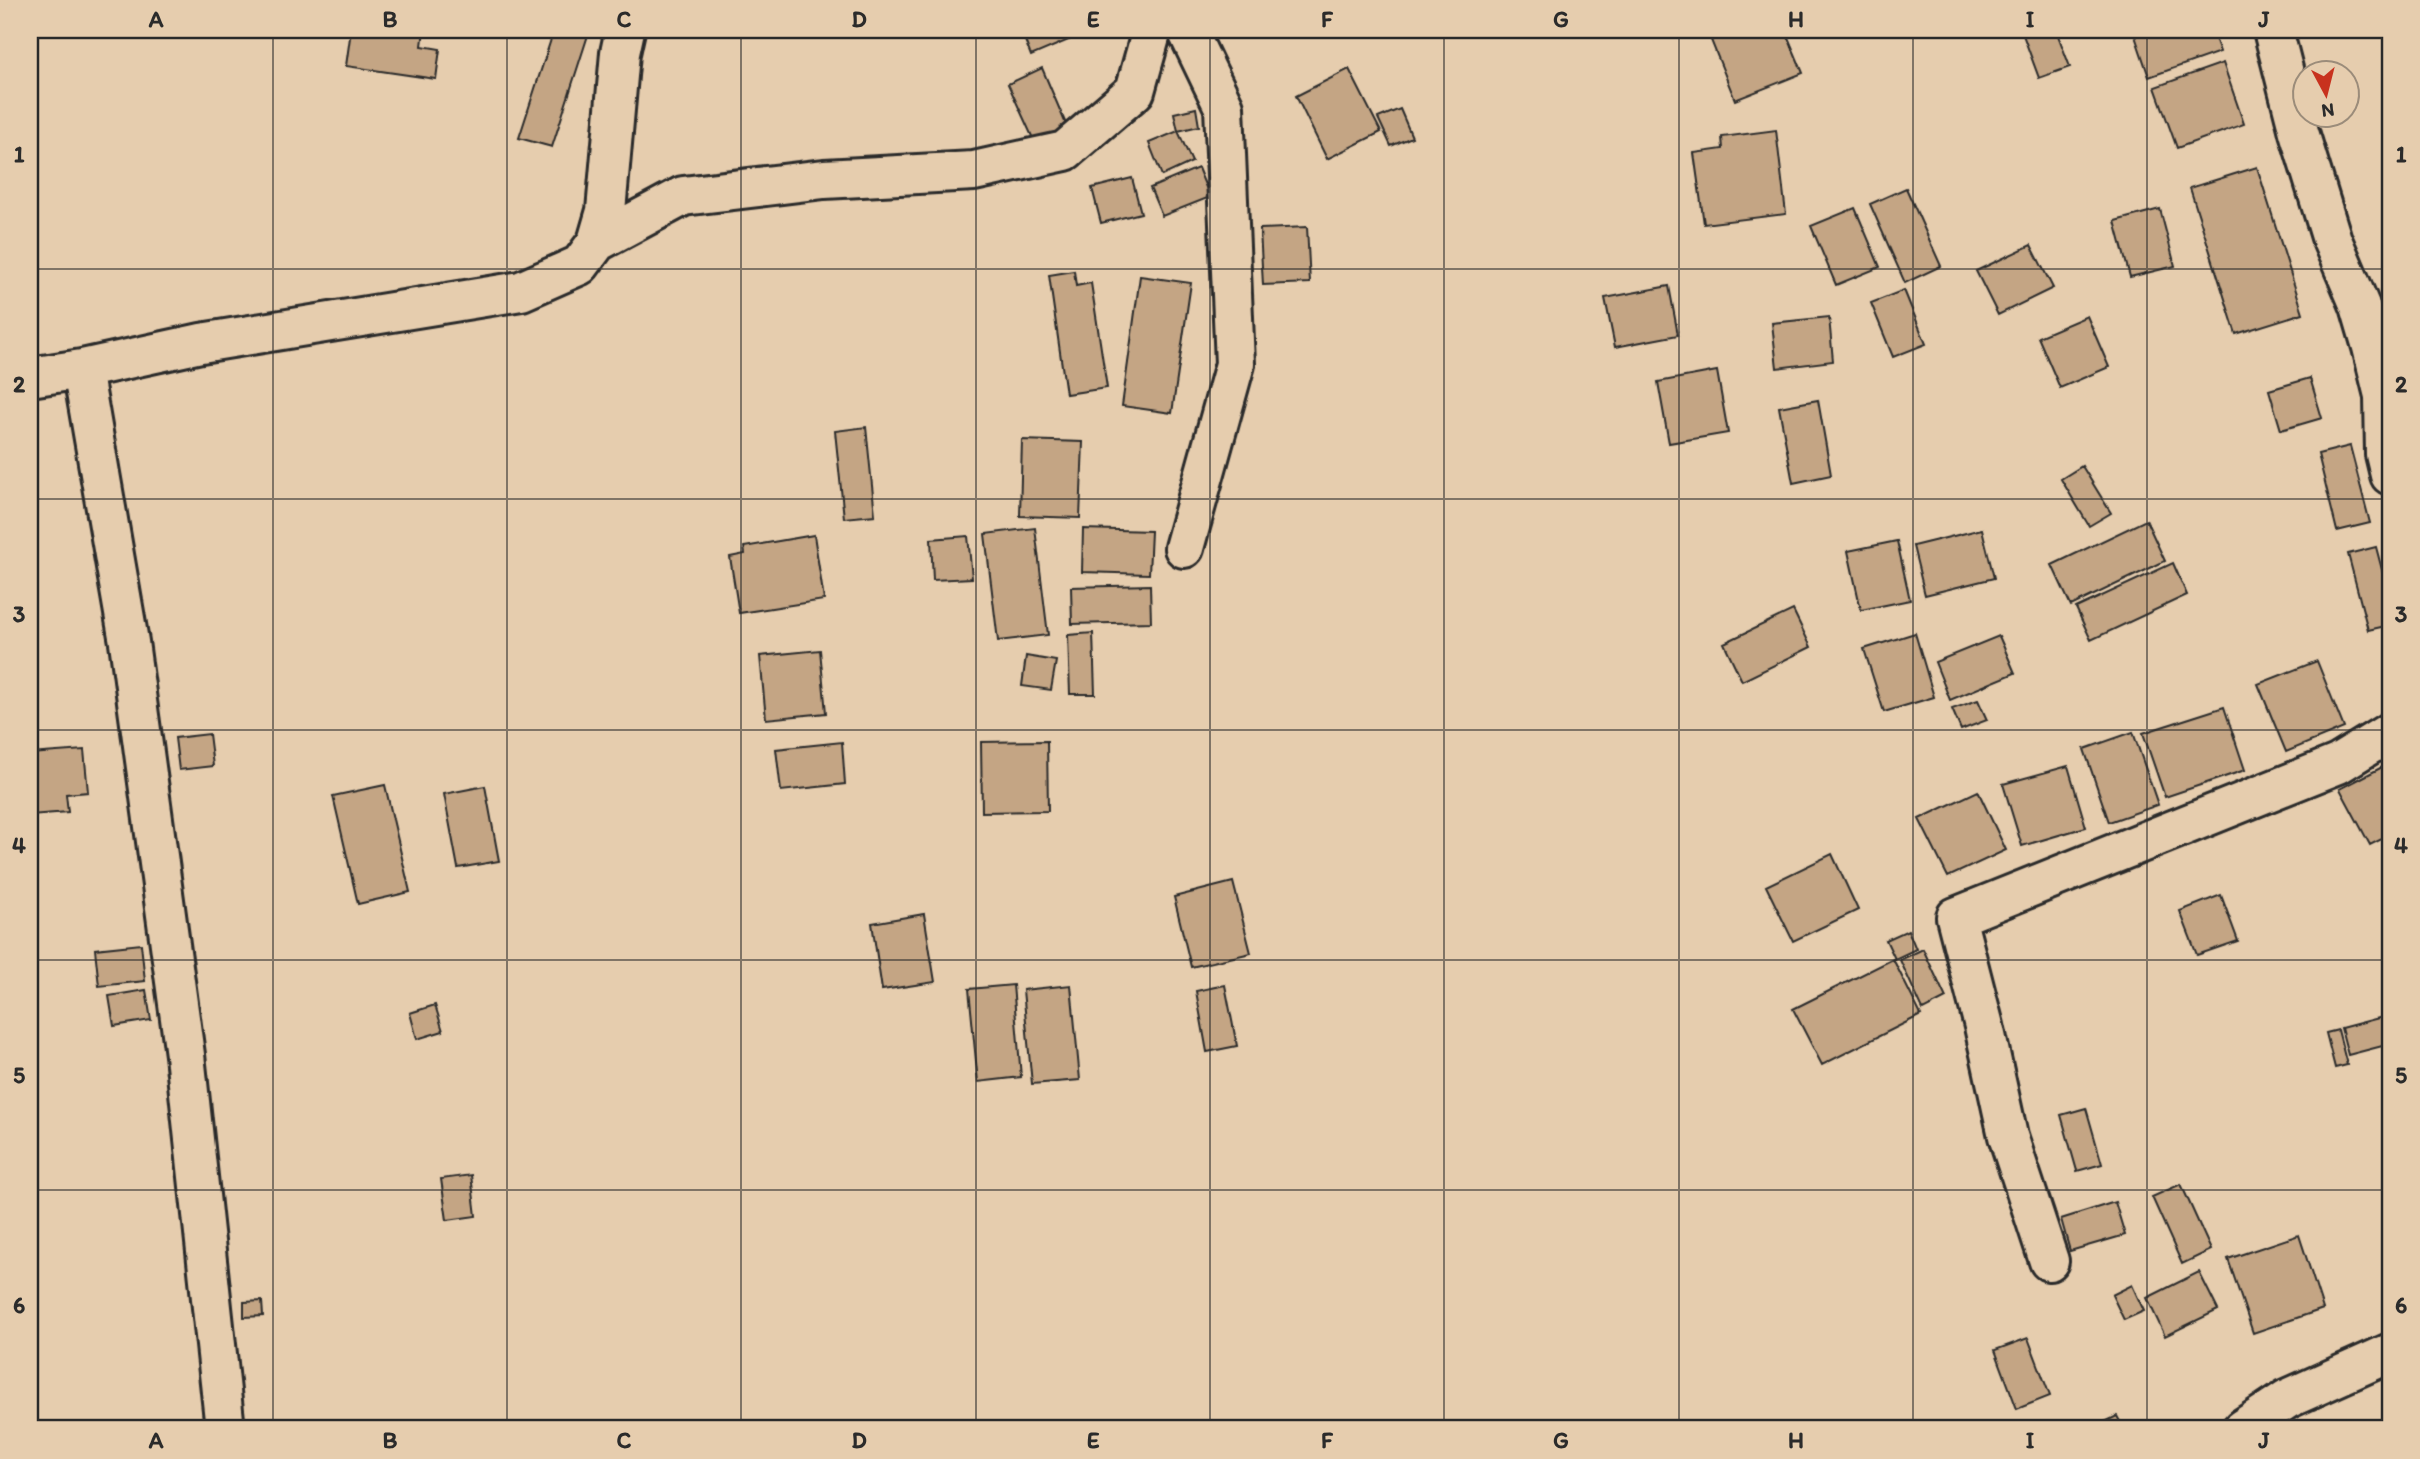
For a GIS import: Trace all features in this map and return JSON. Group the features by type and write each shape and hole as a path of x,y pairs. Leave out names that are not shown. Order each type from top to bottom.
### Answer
{"street":[{"path":"30,377 82,369 201,343 521,291 580,265 597,242 606,211 620,54 625,30"},
{"path":"597,242 684,196 824,179 974,171 1065,151 1135,91 1152,30"},
{"path":"1184,548 1235,364 1224,107 1187,30"},
{"path":"2273,30 2299,132 2332,240 2363,316 2387,395 2385,454 2390,475"},
{"path":"82,369 129,642 185,1055 225,1429"},
{"path":"2049,1261 2008,1136 1956,917 2338,764 2390,732"},
{"path":"2242,1429 2287,1399 2390,1353"}],"building":[{"path":"351,30 424,30 422,46 440,49 436,79 346,66"},
{"path":"554,30 589,32 552,147 519,138"},
{"path":"1021,30 1067,30 1071,39 1031,56"},
{"path":"1738,30 1785,30 1803,73 1735,100 1711,40"},
{"path":"2056,30 2070,67 2039,78 2022,32"},
{"path":"2133,30 2212,30 2220,52 2149,77"},
{"path":"2223,63 2244,124 2177,148 2155,87"},
{"path":"1042,68 1068,129 1035,143 1008,84"},
{"path":"1349,69 1381,132 1327,159 1296,96"},
{"path":"1196,108 1199,126 1178,131 1174,113"},
{"path":"1400,109 1412,137 1391,146 1378,118"},
{"path":"1776,130 1786,214 1704,224 1694,153 1723,149 1722,137"},
{"path":"1178,131 1192,162 1162,176 1149,143"},
{"path":"2257,167 2303,313 2236,334 2190,188"},
{"path":"1198,168 1210,197 1162,216 1150,188"},
{"path":"1132,178 1141,213 1101,223 1092,188"},
{"path":"1906,188 1941,266 1905,283 1870,204"},
{"path":"1855,208 1880,267 1836,285 1811,226"},
{"path":"2160,209 2175,266 2130,277 2115,221"},
{"path":"1307,227 1310,283 1263,285 1260,229"},
{"path":"2031,245 2053,288 1998,315 1976,271"},
{"path":"1074,271 1076,286 1091,283 1107,388 1066,394 1049,275"},
{"path":"1140,276 1191,283 1172,413 1122,406"},
{"path":"1669,286 1678,335 1615,347 1605,298"},
{"path":"1904,290 1926,344 1893,357 1871,303"},
{"path":"2087,316 2109,367 2060,388 2038,337"},
{"path":"1829,317 1833,361 1777,368 1772,323"},
{"path":"1717,371 1728,433 1669,443 1658,382"},
{"path":"2310,378 2322,418 2281,430 2269,390"},
{"path":"1818,400 1831,475 1793,483 1779,407"},
{"path":"866,427 875,515 844,518 835,431"},
{"path":"1022,440 1083,442 1080,518 1020,516"},
{"path":"2350,446 2370,523 2337,531 2318,454"},
{"path":"2082,466 2111,513 2089,526 2061,479"},
{"path":"2146,520 2165,561 2071,606 2052,565"},
{"path":"1035,528 1048,635 998,641 985,534"},
{"path":"1083,529 1151,531 1149,574 1082,572"},
{"path":"1982,529 1994,578 1925,595 1913,546"},
{"path":"814,535 824,600 739,613 730,557 745,554 744,547"},
{"path":"968,536 972,578 933,580 931,539"},
{"path":"1897,541 1910,600 1861,610 1848,551"},
{"path":"2376,547 2390,600 2390,625 2368,630 2348,554"},
{"path":"2173,563 2187,595 2091,640 2076,608"},
{"path":"1150,585 1151,622 1072,624 1071,587"},
{"path":"1793,610 1811,647 1742,681 1724,643"},
{"path":"1093,633 1095,694 1070,694 1068,635"},
{"path":"1915,633 1934,697 1884,712 1864,649"},
{"path":"1999,636 2015,673 1950,700 1935,662"},
{"path":"820,650 826,713 766,719 760,656"},
{"path":"1026,656 1056,661 1051,690 1022,686"},
{"path":"2317,661 2344,728 2286,752 2258,684"},
{"path":"1978,700 1987,720 1961,730 1952,709"},
{"path":"2224,707 2245,770 2165,797 2143,733"},
{"path":"2133,732 2158,805 2109,822 2084,749"},
{"path":"209,734 213,766 179,770 175,738"},
{"path":"1047,741 1048,811 982,812 981,742"},
{"path":"842,742 845,784 781,791 776,749"},
{"path":"84,750 88,792 66,794 68,812 30,815 30,754"},
{"path":"2390,763 2390,835 2370,845 2340,789"},
{"path":"2068,766 2086,827 2022,846 2003,784"},
{"path":"385,785 410,892 358,904 333,796"},
{"path":"485,786 499,861 458,868 444,794"},
{"path":"1978,791 2006,850 1948,877 1919,819"},
{"path":"1832,854 1858,910 1793,941 1766,886"},
{"path":"1233,882 1251,953 1191,967 1174,897"},
{"path":"2221,895 2238,941 2197,955 2180,911"},
{"path":"924,914 935,982 882,990 872,923"},
{"path":"1908,930 1916,949 1895,959 1886,940"},
{"path":"141,944 145,981 99,986 95,949"},
{"path":"1923,949 1946,998 1923,1010 1900,960"},
{"path":"1893,959 1921,1015 1822,1065 1793,1009"},
{"path":"1013,985 1021,1077 978,1082 969,989"},
{"path":"1071,985 1080,1080 1032,1084 1023,990"},
{"path":"1225,985 1237,1046 1207,1052 1196,991"},
{"path":"146,990 151,1020 114,1026 109,996"},
{"path":"435,1005 443,1031 417,1039 410,1013"},
{"path":"2390,1015 2390,1044 2348,1055 2341,1028"},
{"path":"2338,1030 2347,1065 2335,1068 2326,1033"},
{"path":"2086,1108 2102,1164 2077,1171 2061,1115"},
{"path":"471,1175 476,1216 447,1220 441,1179"},
{"path":"2181,1184 2211,1250 2182,1264 2152,1197"},
{"path":"2115,1202 2125,1235 2070,1251 2061,1219"},
{"path":"2299,1235 2323,1309 2253,1333 2228,1259"},
{"path":"2199,1272 2218,1310 2165,1336 2147,1298"},
{"path":"2132,1285 2144,1311 2124,1320 2112,1295"},
{"path":"262,1301 263,1316 244,1317 244,1302"},
{"path":"2028,1338 2050,1396 2017,1409 1995,1350"},
{"path":"2117,1416 2124,1429 2092,1428"}]}
